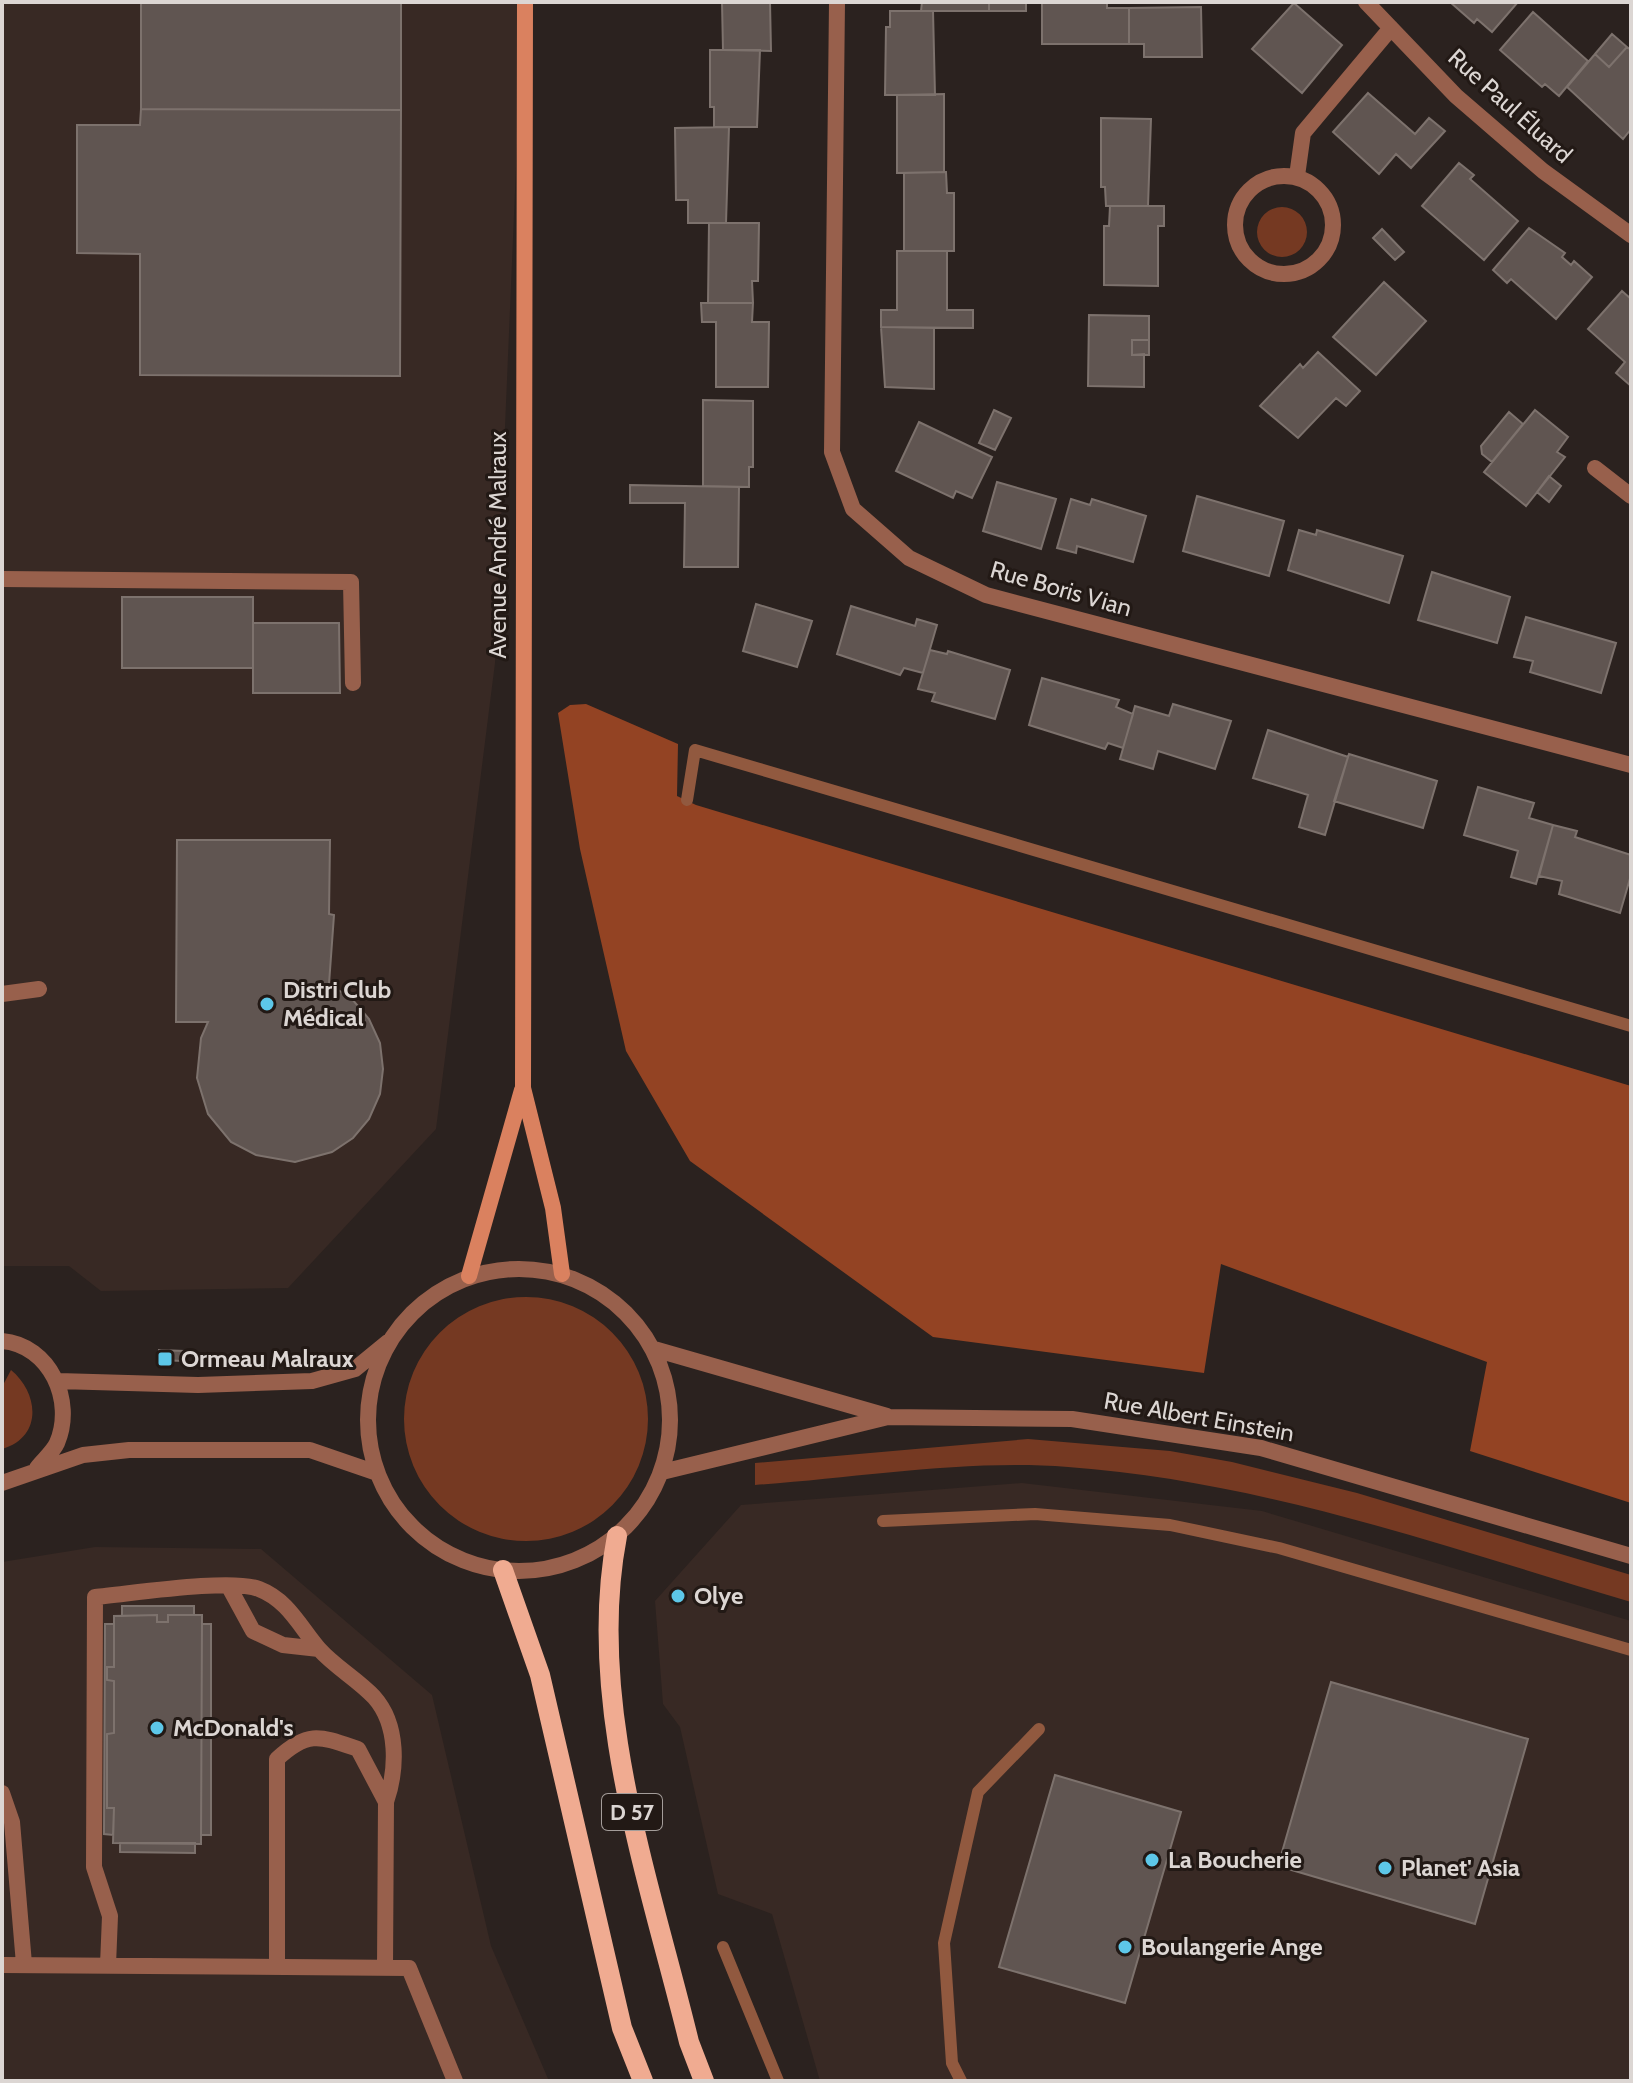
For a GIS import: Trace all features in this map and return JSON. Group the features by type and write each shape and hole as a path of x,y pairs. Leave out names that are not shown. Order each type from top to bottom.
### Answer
{"main road":[{"name":"D 57","path":"617,1536 610,1571 607,1631 621,1765 689,2042 704,2081"},
{"name":"D 57","path":"503,1570 540,1675 622,2028 643,2081"}],"street":[{"name":"Avenue André Malraux","path":"525,2 523,1088 553,1208 562,1274"},
{"name":"Rue Boris Vian","path":"837,2 832,452 853,509 909,558 986,595 1631,765"},
{"name":"Rue Paul Éluard","path":"1366,2 1456,96 1521,152 1631,235"},
{"path":"1297,176 1303,133 1391,28"},
{"path":"1297,176 1326,195 1336,229 1321,261 1290,276 1256,268 1235,240 1238,205 1262,179 1297,176"},
{"path":"1595,468 1631,496"},
{"path":"2,579 351,582 353,683"},
{"path":"2,994 39,989"},
{"name":"Avenue André Malraux","path":"469,1276 523,1088"},
{"path":"58,1381 198,1385 312,1381 355,1369 389,1341 423,1302 469,1276 522,1267 562,1274 599,1290 631,1316 654,1349 669,1403 671,1431 662,1472 644,1507 617,1536 583,1557 545,1569 503,1570 462,1560 426,1540 397,1510 377,1473 368,1432 370,1389 389,1341"},
{"path":"2,1341 13,1342 39,1357 58,1381 64,1413 57,1444 36,1469"},
{"name":"Rue Albert Einstein","path":"654,1349 888,1417"},
{"name":"Rue Albert Einstein","path":"662,1472 888,1417 1072,1419 1261,1448 1631,1556"},
{"path":"2,1483 83,1455 129,1450 310,1450 377,1473"},
{"path":"229,1587 253,1631 283,1645 319,1649"},
{"path":"108,1965 110,1916 94,1867 95,1597 229,1587 259,1588 295,1614 319,1649 376,1699 388,1727 394,1749 393,1781 386,1802 385,1967"},
{"path":"277,1966 277,1759 295,1742 321,1736 358,1749 386,1802"},
{"path":"2,1793 12,1822 24,1964"},
{"path":"2,1965 409,1968 455,2081"}],"shaded area":[{"path":"2,2 523,2 495,663 436,1129 288,1288 101,1291 69,1266 2,1266"},
{"path":"1282,207 1300,214 1307,232 1300,250 1282,257 1264,250 1257,232 1264,214"},
{"path":"586,704 678,744 677,796 696,805 1631,1086 1631,1503 1470,1451 1487,1362 1221,1264 1204,1373 933,1337 690,1161 626,1051 580,849 558,713 570,705"},
{"path":"526,1297 573,1307 594,1318 612,1333 627,1351 638,1372 648,1419 638,1466 627,1487 612,1505 594,1520 573,1531 526,1541 479,1531 458,1520 440,1505 425,1487 414,1466 404,1419 414,1372 425,1351 440,1333 458,1318 479,1307"},
{"path":"11,1370 27,1390 32,1414 25,1435 2,1449 2,1387"},
{"path":"1028,1439 1170,1451 1232,1462 1357,1493 1631,1575 1631,1602 1353,1519 1212,1486 1140,1475 1068,1467 990,1465 755,1485 755,1463"},
{"path":"1022,1483 1262,1511 1631,1621 1631,2081 820,2081 772,1914 718,1894 680,1727 663,1704 655,1601 741,1505"},
{"path":"95,1547 261,1549 432,1695 491,1946 549,2081 2,2081 2,1562"}],"building":[{"path":"722,2 770,2 771,51 723,50"},
{"path":"922,2 989,2 989,11 921,11"},
{"path":"989,2 1026,2 1026,11 989,11"},
{"path":"1042,2 1107,2 1107,8 1129,8 1129,44 1042,44"},
{"path":"1450,2 1518,2 1492,32 1477,19 1474,23"},
{"path":"141,3 401,3 401,110 141,109"},
{"path":"1294,3 1342,45 1302,93 1252,49"},
{"path":"1201,7 1202,57 1144,57 1144,44 1129,44 1129,8"},
{"path":"890,11 933,11 935,95 885,95 886,27 890,27"},
{"path":"1533,12 1588,61 1559,96 1545,84 1542,87 1500,50"},
{"path":"1612,34 1627,47 1609,67 1595,54"},
{"path":"1627,47 1631,50 1631,129 1623,139 1567,87 1595,54 1609,67"},
{"path":"710,50 760,50 757,127 714,127 714,107 710,107"},
{"path":"1368,93 1415,134 1429,118 1445,131 1411,168 1396,154 1379,174 1333,132"},
{"path":"944,94 944,172 897,173 897,95"},
{"path":"141,109 401,110 400,376 140,375 140,254 77,253 77,125 140,125"},
{"path":"1101,118 1151,119 1148,206 1106,206 1105,187 1101,187"},
{"path":"729,127 726,223 688,223 688,200 676,200 675,128"},
{"path":"1459,163 1474,175 1470,179 1518,221 1484,260 1422,206"},
{"path":"946,172 947,193 954,193 954,251 904,251 904,173"},
{"path":"1110,206 1164,206 1164,226 1158,226 1158,286 1104,285 1104,226 1109,226"},
{"path":"709,223 759,223 758,281 752,281 753,303 708,303"},
{"path":"1529,228 1565,253 1562,257 1571,265 1574,261 1592,277 1556,319 1511,279 1507,283 1493,270"},
{"path":"1382,229 1404,252 1395,260 1373,238"},
{"path":"897,251 947,251 947,310 973,310 973,328 881,327 881,310 897,310"},
{"path":"1384,282 1426,321 1376,375 1333,337"},
{"path":"1622,291 1631,299 1631,386 1616,373 1625,362 1588,329"},
{"path":"701,303 753,303 752,322 769,322 768,387 716,387 716,322 702,322"},
{"path":"1089,315 1149,316 1149,340 1132,340 1132,355 1144,354 1144,387 1088,386"},
{"path":"881,327 934,328 934,389 885,387"},
{"path":"1132,340 1149,340 1149,355 1132,355"},
{"path":"1318,352 1360,391 1346,406 1336,398 1298,438 1260,406 1300,364 1303,368"},
{"path":"703,400 753,401 753,467 749,467 749,487 703,486"},
{"path":"994,410 1011,418 995,450 979,443"},
{"path":"1535,410 1568,437 1557,452 1565,457 1526,506 1484,472"},
{"path":"1509,412 1523,424 1492,462 1482,454 1481,446"},
{"path":"919,422 992,457 972,498 956,491 953,498 896,471"},
{"path":"1549,476 1561,486 1549,502 1537,492"},
{"path":"997,482 1056,499 1041,549 983,531"},
{"path":"630,485 739,487 738,567 684,567 685,503 630,503"},
{"path":"1197,496 1284,521 1269,576 1183,551"},
{"path":"1071,499 1090,505 1092,499 1146,516 1133,562 1077,546 1076,553 1057,548"},
{"path":"1299,530 1316,535 1317,530 1403,556 1389,603 1288,570"},
{"path":"1432,572 1510,597 1497,643 1418,620"},
{"path":"122,597 253,597 253,668 122,668"},
{"path":"756,604 812,621 797,667 743,651"},
{"path":"851,606 915,626 917,619 937,625 923,673 904,668 900,675 837,654"},
{"path":"1526,617 1616,643 1601,693 1530,672 1533,661 1514,657"},
{"path":"253,623 339,623 340,693 253,693"},
{"path":"930,650 947,654 948,651 1010,670 995,719 932,701 935,693 918,689"},
{"path":"1042,678 1119,700 1116,707 1133,714 1123,748 1108,743 1105,749 1029,725"},
{"path":"1173,704 1231,721 1215,769 1158,751 1153,769 1120,759 1135,706 1169,716"},
{"path":"1268,730 1348,757 1325,835 1299,827 1308,795 1253,778"},
{"path":"1349,754 1437,781 1423,828 1334,801"},
{"path":"1478,787 1534,803 1529,818 1553,825 1536,884 1511,877 1518,851 1464,835"},
{"path":"1553,825 1577,831 1575,837 1631,855 1631,875 1620,913 1559,894 1562,881 1539,876"},
{"name":"Distri Club Médical","path":"177,840 330,840 329,914 334,915 329,984 352,999 369,1019 380,1043 383,1069 380,1094 369,1119 353,1138 332,1152 295,1162 256,1155 231,1142 208,1114 197,1078 201,1038 208,1022 176,1022"},
{"path":"159,1350 184,1351 183,1361 158,1360"},
{"path":"122,1606 194,1606 194,1615 168,1615 168,1622 157,1622 157,1615 122,1616"},
{"path":"157,1615 157,1622 168,1622 168,1615 202,1615 201,1844 113,1843 114,1808 107,1808 107,1734 114,1733 114,1681 107,1680 107,1667 114,1667 114,1616"},
{"path":"105,1624 114,1624 114,1667 107,1667 107,1680 114,1681 114,1733 107,1734 107,1808 114,1808 113,1835 104,1834"},
{"path":"202,1624 211,1624 211,1835 201,1835"},
{"path":"1331,1682 1528,1739 1475,1924 1278,1866"},
{"path":"1055,1775 1181,1812 1125,2003 999,1967"},
{"path":"120,1843 195,1843 195,1853 120,1852"}],"waterway":[{"path":"687,800 695,750 1631,1026"},
{"path":"883,1521 1035,1514 1170,1525 1279,1548 1631,1650"},
{"path":"961,2081 952,2063 944,1943 978,1792 1039,1729"},
{"path":"723,1947 778,2081"}],"place":[{"name":"Distri Club Médical","path":"267,1004"},
{"name":"Ormeau Malraux","path":"165,1359"},
{"name":"Olye","path":"678,1596"},
{"name":"McDonald's","path":"157,1728"},
{"name":"La Boucherie","path":"1152,1860"},
{"name":"Planet' Asia","path":"1385,1868"},
{"name":"Boulangerie Ange","path":"1125,1947"}]}
